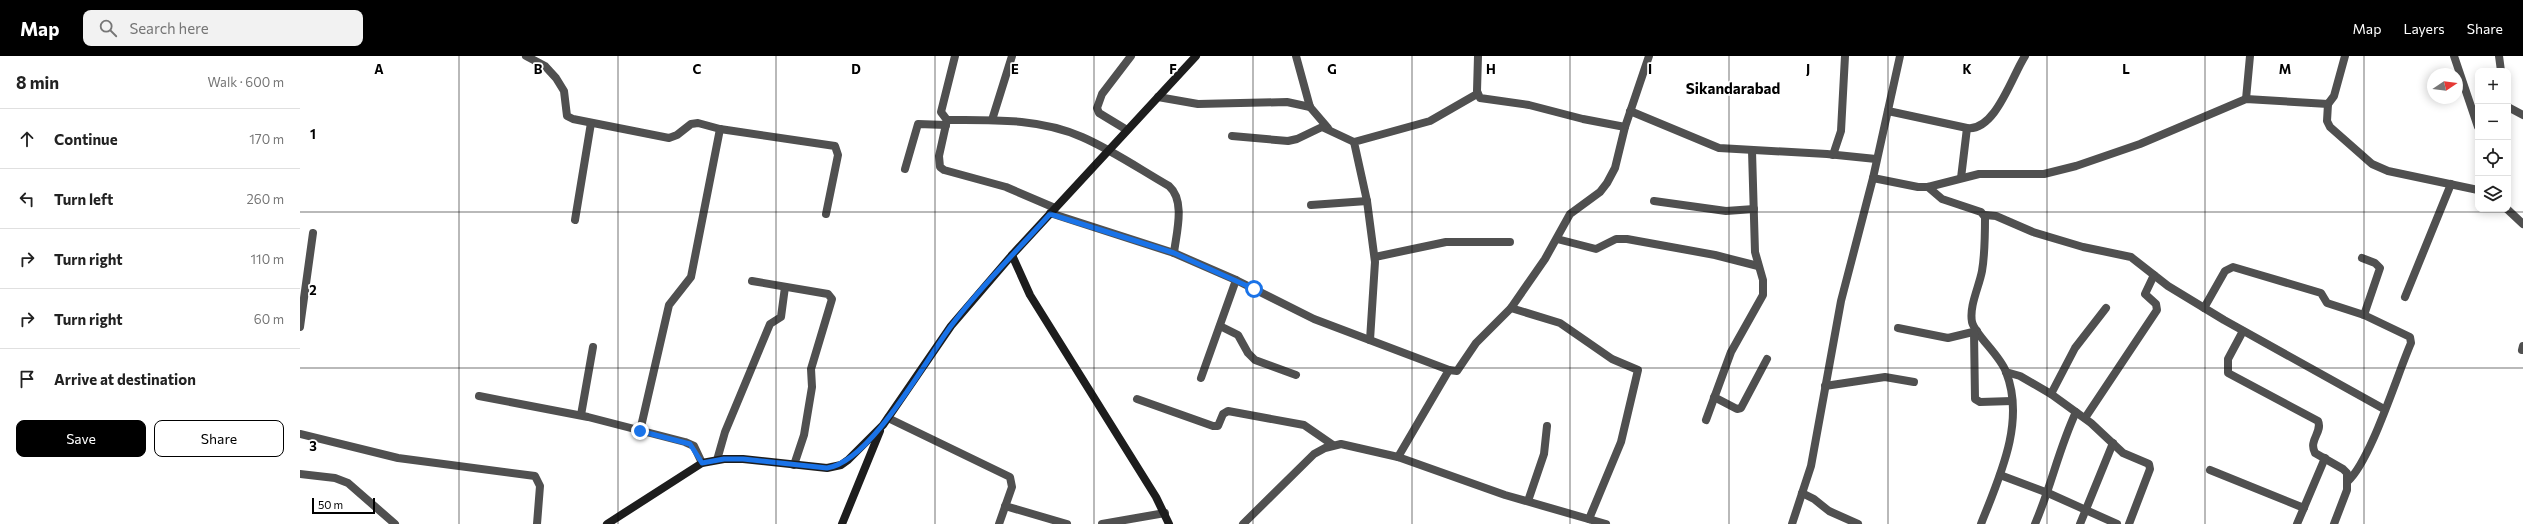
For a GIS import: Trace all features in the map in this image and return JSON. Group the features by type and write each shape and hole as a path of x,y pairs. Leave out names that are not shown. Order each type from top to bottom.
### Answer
{"main road":[{"path":"608,524 702,463 718,460 743,459 827,468 841,465 885,421 951,326 1052,211 1196,56"},
{"path":"1012,256 1030,296 1165,513 1169,524"},
{"path":"842,524 885,421"}],"street":[{"path":"526,56 545,66 556,78 564,91 566,112 569,118 669,138 694,123 720,129 835,146 838,155 826,214"},
{"path":"956,56 941,112 947,123 939,156 939,164 944,170 1006,188 1052,211 1174,253 1236,280 1314,319 1449,370 1460,369 1476,343 1511,308 1557,239 1570,214 1600,192 1611,177 1618,161 1625,127 1648,56"},
{"path":"992,120 1012,56"},
{"path":"1127,130 1100,113 1096,108 1102,94 1131,56"},
{"path":"1296,56 1310,107 1329,129"},
{"path":"1477,94 1478,56"},
{"path":"1833,155 1841,131 1845,56"},
{"path":"1792,524 1810,466 1841,301 1873,178 1900,56"},
{"path":"1888,111 1967,128 1978,128 1987,121 2004,96 2025,56"},
{"path":"2246,99 2250,56"},
{"path":"2345,56 2334,96 2328,104 2327,121 2330,127 2372,164 2388,171 2475,189"},
{"path":"2454,56 2475,118"},
{"path":"2499,56 2501,68"},
{"path":"1477,94 1483,98 1529,105 1583,119 1625,127"},
{"path":"1232,136 1288,141 1297,139 1322,127 1354,142 1430,121 1477,94"},
{"path":"1158,97 1198,104 1287,102 1310,107"},
{"path":"1873,178 1910,186 1928,187 1961,178 1986,174 2044,174 2076,166 2140,144 2246,99 2328,104"},
{"path":"2511,108 2523,114"},
{"path":"1630,110 1663,123 1713,147 1876,159"},
{"path":"905,169 918,124 992,120 1029,123 1065,131 1081,136 1174,190 1178,205 1174,253"},
{"path":"575,220 591,123"},
{"path":"1961,178 1967,128"},
{"path":"640,431 670,305 691,277 720,129"},
{"path":"1354,142 1367,201 1375,257 1376,285 1370,340"},
{"path":"1706,420 1731,352 1763,295 1763,280 1755,252 1752,151"},
{"path":"2405,297 2451,184"},
{"path":"1928,187 1942,199 1985,215 1996,216 2033,232 2083,247 2131,257 2154,275 2204,308 2243,331 2301,361 2384,409"},
{"path":"1311,205 1367,201"},
{"path":"1654,201 1726,211 1754,209"},
{"path":"2510,212 2523,224"},
{"path":"1985,215 1982,270 1972,318 1976,332 1975,399 1980,402 2012,401"},
{"path":"300,327 313,233"},
{"path":"1557,239 1599,248 1613,240 1628,239 1715,255 1758,266"},
{"path":"1375,257 1446,242 1510,242"},
{"path":"2362,258 2375,263 2380,268 2364,315"},
{"path":"2204,308 2225,271 2233,267 2324,295 2327,303 2364,315 2406,334 2412,339 2384,409 2358,468 2348,481 2345,498 2334,524"},
{"path":"2085,418 2157,310 2156,304 2145,294 2154,275"},
{"path":"1201,378 1236,280"},
{"path":"752,281 828,294 832,299 811,369 812,387 799,466"},
{"path":"718,460 726,428 770,324 781,317 785,287"},
{"path":"1511,308 1560,323 1612,359 1638,370 1621,442 1590,519"},
{"path":"2051,394 2075,348 2106,308"},
{"path":"1220,326 1238,335 1248,353 1255,360 1296,375"},
{"path":"1898,328 1948,338 1976,332"},
{"path":"2243,331 2228,359 2228,373 2318,421 2319,428 2313,439 2312,449 2315,453 2343,469 2348,481"},
{"path":"1976,332 1999,358 2006,372 2012,401 2012,432 2000,475 1981,524"},
{"path":"581,415 593,347"},
{"path":"1714,397 1737,409 1741,408 1767,359"},
{"path":"1398,457 1449,370"},
{"path":"2006,372 2020,376 2051,394 2085,418 2129,456 2147,463 2150,466 2129,524"},
{"path":"1825,386 1885,378 1914,382"},
{"path":"479,396 581,415 690,444 702,463"},
{"path":"1137,399 1213,426 1218,426 1223,414 1228,411 1296,424 1310,428 1333,445"},
{"path":"2035,524 2048,493 2066,436 2076,412"},
{"path":"885,421 1010,477 1012,487 999,524"},
{"path":"1528,502 1544,454 1547,426"},
{"path":"300,434 398,458 535,476 540,486 537,524"},
{"path":"2080,524 2113,443"},
{"path":"1243,524 1314,454 1333,445 1346,445 1398,457 1528,502 1606,524"},
{"path":"2297,524 2325,458"},
{"path":"2210,470 2304,508"},
{"path":"300,474 335,478 348,483 396,524"},
{"path":"2000,475 2048,493 2117,524"},
{"path":"1802,493 1814,499 1829,511 1858,524"},
{"path":"1005,506 1067,524"},
{"path":"1102,524 1165,513"}],"district":[{"name":"Sikandarabad","path":"1733,88"}],"route":[{"path":"640,431 685,442 694,446 702,463 724,459 743,459 827,468 841,465 848,460 883,425 906,394 951,326 982,289 1050,214 1174,253 1254,289"}]}
